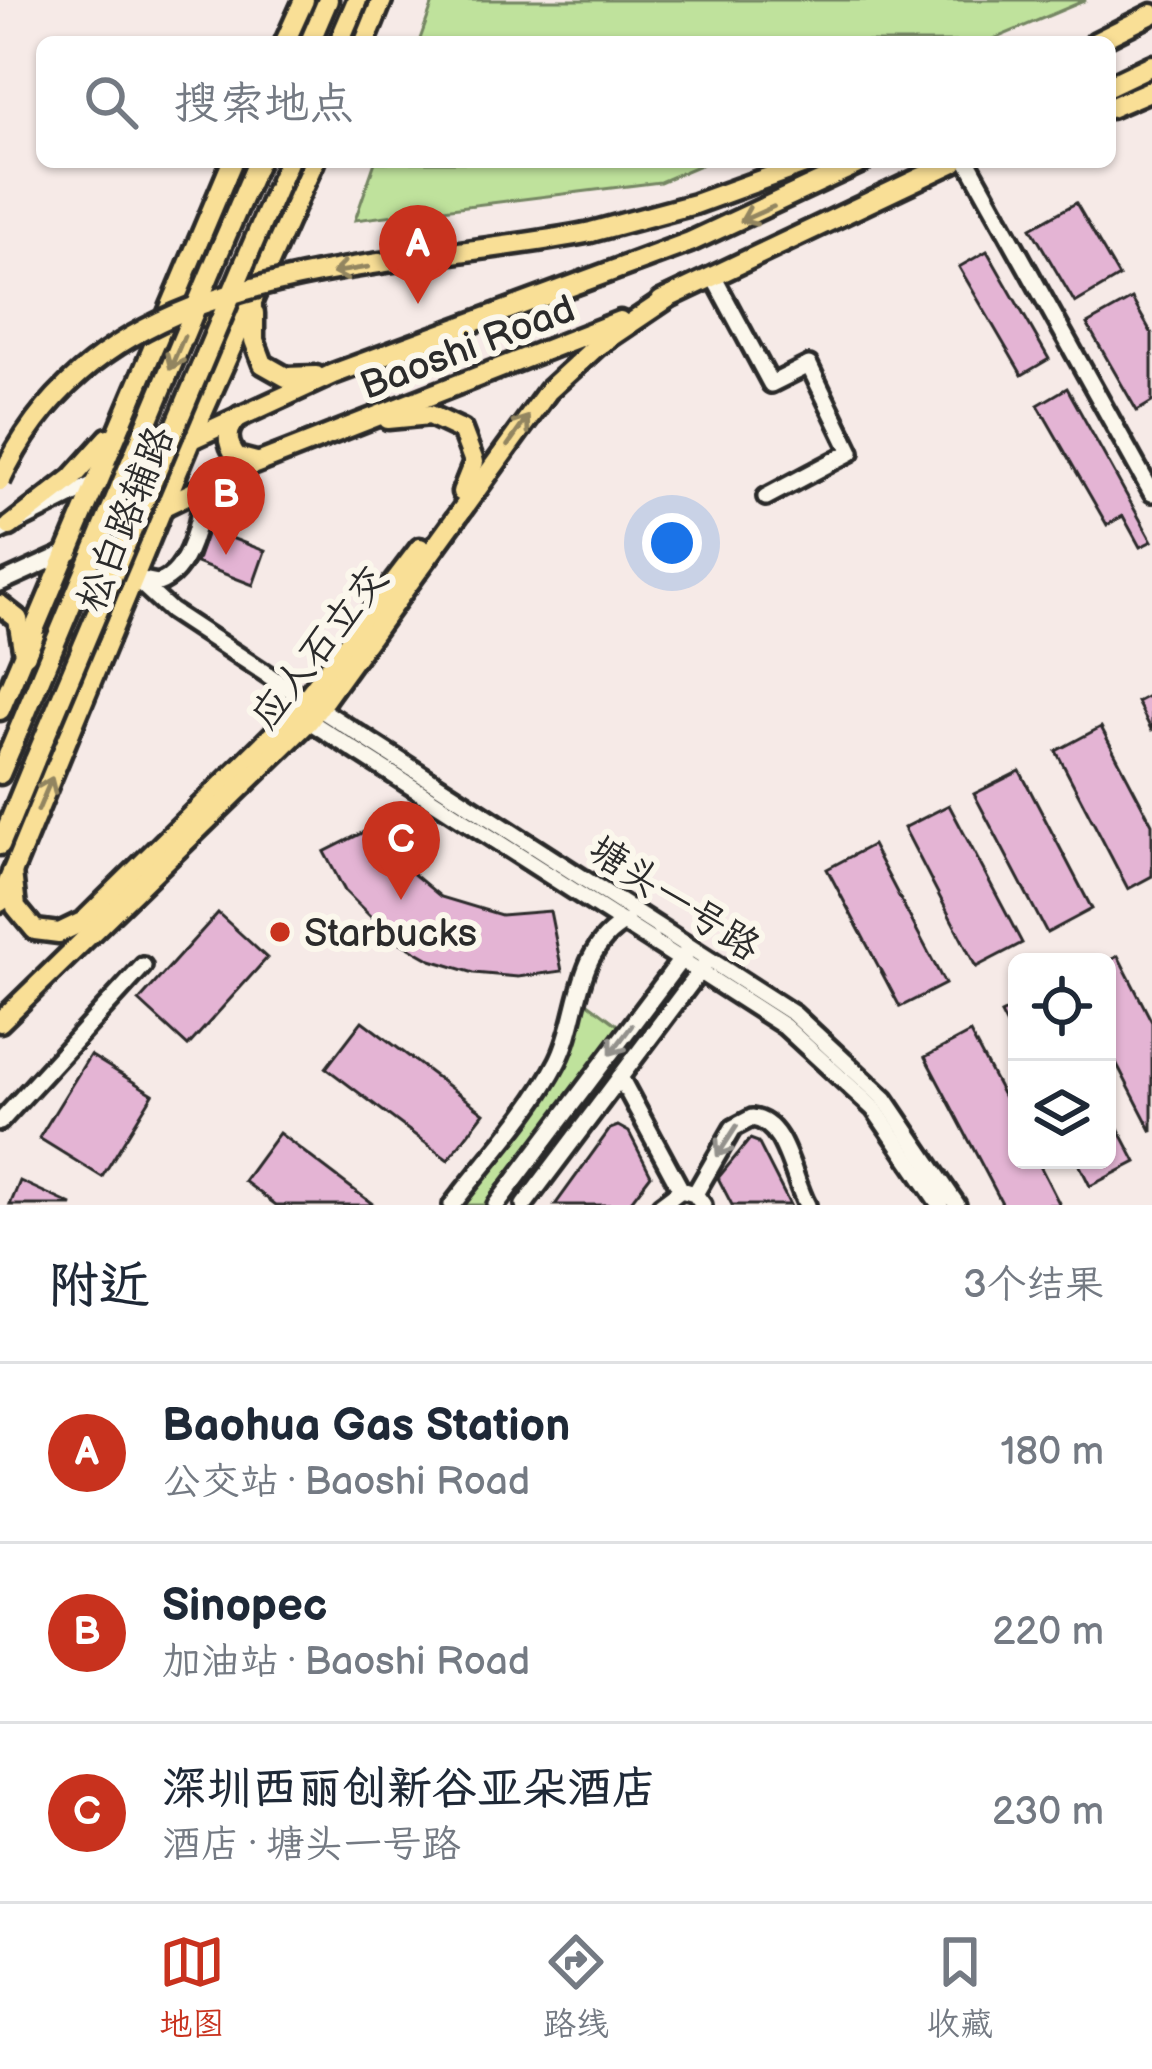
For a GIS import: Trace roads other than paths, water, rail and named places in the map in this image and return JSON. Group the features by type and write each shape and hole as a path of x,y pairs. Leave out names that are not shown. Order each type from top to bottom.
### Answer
{"main road":[{"path":"288,36 304,0"},
{"path":"313,36 328,0"},
{"path":"342,36 357,0"},
{"path":"367,36 382,0"},
{"path":"1108,36 1152,14"},
{"path":"1116,83 1152,64"},
{"path":"1116,105 1151,90"},
{"name":"松白路辅路","path":"0,710 229,168"},
{"path":"0,774 255,168"},
{"path":"0,845 285,168"},
{"name":"松白路辅路","path":"0,902 193,434 311,168"},
{"path":"0,481 54,397 107,350 158,320 286,281 590,232 695,204 794,168"},
{"name":"Baoshi Road","path":"96,483 193,434 333,374 690,242 849,168"},
{"name":"Baoshi Road","path":"66,553 261,462 668,298 941,168"},
{"path":"186,268 185,296 200,316 224,322 255,302"},
{"name":"应人石立交","path":"0,1022 307,711 548,391 597,346 668,298"},
{"path":"255,302 254,340 263,364 286,377 333,374"},
{"path":"243,412 230,426 228,442 237,457 261,462"},
{"path":"12,872 13,892 24,920 46,934 72,928 307,711 472,472 469,440 442,417 412,416 348,428"},
{"path":"5,529 72,478 122,420"},
{"path":"0,605 24,631 21,660"},
{"path":"21,660 39,643 62,641 82,655 89,689"}],"street":[{"path":"971,168 1152,493"},
{"path":"713,276 771,384 809,365 851,452 766,497"},
{"name":"Baoshi Road","path":"5,529 96,483"},
{"path":"135,578 158,583 178,571 199,518 203,487"},
{"name":"Baoshi Road","path":"0,583 66,553"},
{"path":"135,578 171,611 307,711"},
{"name":"塘头一号路","path":"307,711 626,922 687,952"},
{"name":"塘头一号路","path":"307,711 705,964 794,1014 865,1077 915,1137 957,1205"},
{"path":"452,1205 549,1077 567,1040 590,957 605,936 626,922"},
{"path":"496,1205 687,952"},
{"path":"524,1205 705,964"},
{"name":"塘头一号路","path":"705,964 854,1088 911,1158 940,1205"},
{"path":"0,1123 143,967"},
{"path":"620,1077 693,1196"},
{"path":"661,1205 693,1196 733,1128 752,1118 773,1124 780,1133 789,1172 807,1205"}],"place":[{"name":"Baohua Gas Station","path":"418,304"},
{"name":"Sinopec","path":"226,555"},
{"name":"深圳西丽创新谷亚朵酒店","path":"401,900"},
{"name":"Starbucks","path":"280,932"}]}
